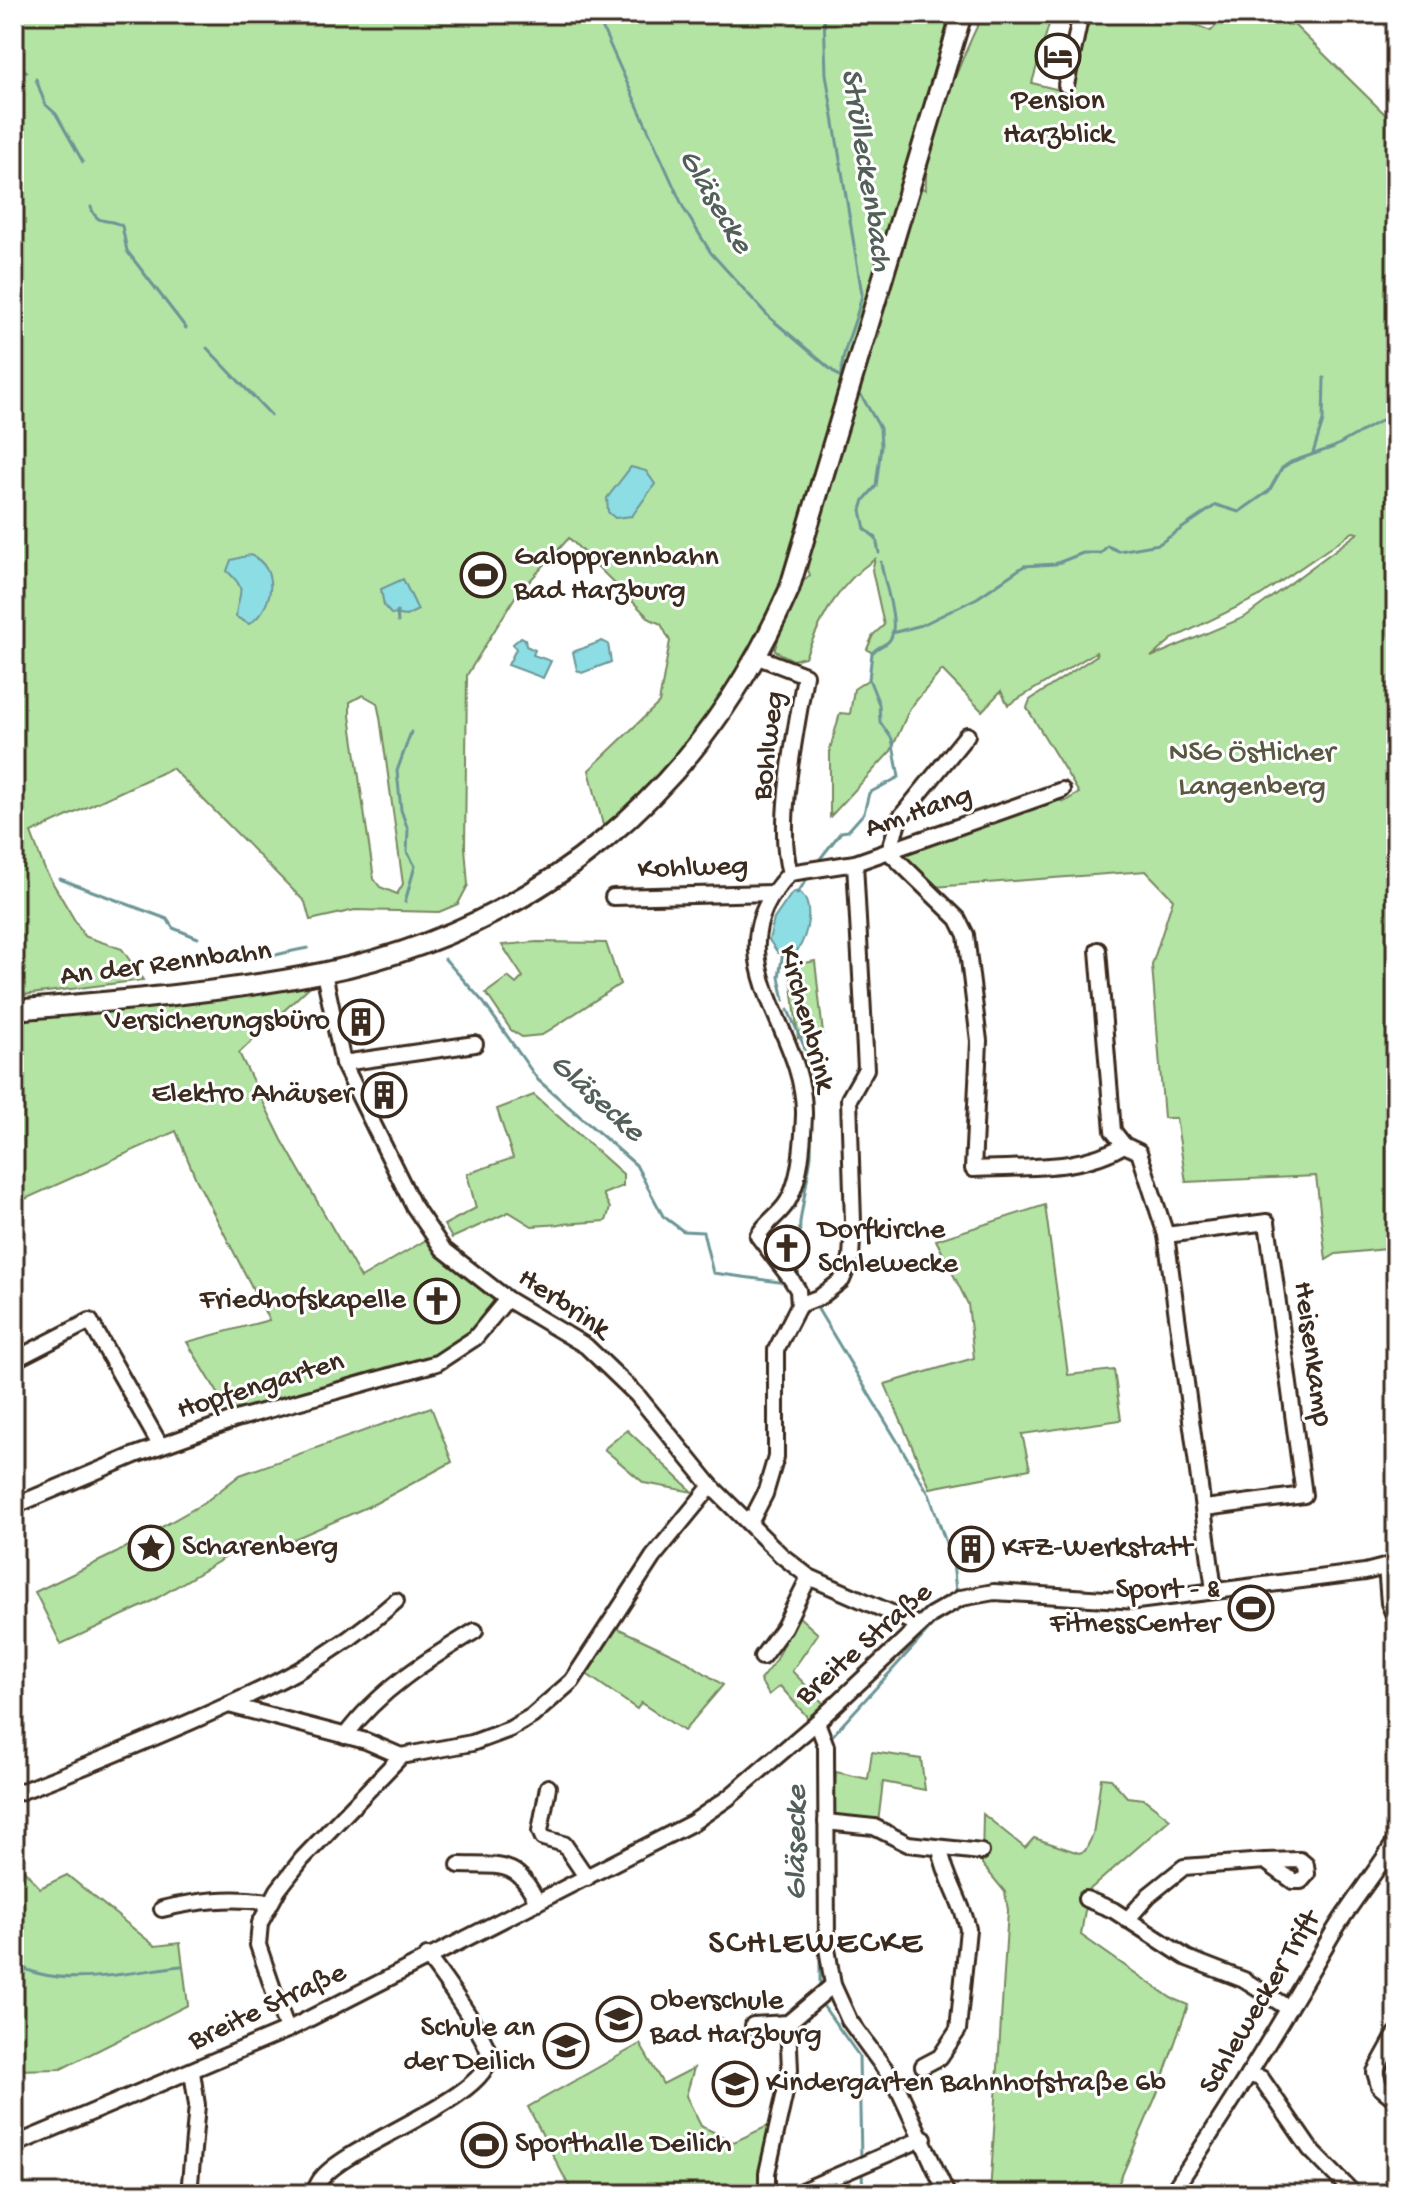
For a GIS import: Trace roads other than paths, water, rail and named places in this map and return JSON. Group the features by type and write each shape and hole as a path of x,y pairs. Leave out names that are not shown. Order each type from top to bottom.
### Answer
{"main road":[{"name":"An der Rennbahn","path":"14,1010 324,973 468,926 532,893 573,866 610,837 676,772 708,733 758,657 800,558 962,14"}],"street":[{"path":"1066,85 1081,14"},
{"name":"Bohlweg","path":"758,657 805,675 790,771 786,858 803,870"},
{"path":"967,735 899,819 889,852 958,919 966,935 979,1041 973,1169 1072,1164 1104,1157 1124,1145"},
{"name":"Am Hang","path":"803,870 855,863 1062,790"},
{"path":"750,1523 765,1494 776,1457 776,1350 803,1294 842,1280 851,1258 853,1222 849,1099 866,1069 855,863"},
{"name":"Kirchenbrink","path":"803,870 774,893 758,927 756,951 769,1005 801,1088 804,1113 795,1184 785,1206 766,1222 758,1236 803,1294"},
{"name":"Kohlweg","path":"613,897 774,893"},
{"path":"1098,950 1108,1104 1113,1131 1124,1145 1139,1152 1166,1235 1214,1590"},
{"name":"Herbrink","path":"324,973 343,1063 426,1230 458,1263 507,1299 586,1346 637,1395 711,1486 809,1577 919,1625"},
{"path":"343,1063 475,1044"},
{"name":"Heisenkamp","path":"1166,1235 1267,1222 1304,1495 1205,1508"},
{"name":"Hopfengarten","path":"14,1506 160,1445 236,1419 437,1363 475,1338 507,1299"},
{"path":"14,1360 90,1321 160,1445"},
{"path":"287,2030 258,1945 260,1923 269,1902 302,1859 401,1756 472,1743 510,1729 542,1707 588,1661 653,1557 711,1486"},
{"path":"1391,1565 1389,1603 1396,1620"},
{"name":"Breite Straße","path":"14,2145 287,2030 427,1956 587,1878 713,1810 817,1722 938,1610 985,1593 1137,1601 1315,1576 1344,1567 1391,1565"},
{"path":"762,1657 784,1627 809,1577"},
{"path":"14,1794 267,1690 360,1633 396,1601"},
{"path":"345,1736 358,1718 421,1664 475,1631"},
{"path":"229,1705 386,1747 401,1756"},
{"path":"817,1722 826,1746 827,1948 833,1985 849,2020 896,2084 924,2138 947,2194"},
{"path":"548,1787 540,1831 543,1838 564,1844 587,1878"},
{"path":"826,1822 874,1827 908,1844 981,1852"},
{"name":"Schlewecker Trift","path":"1171,2194 1396,1840"},
{"path":"923,2066 940,2057 958,2030 968,1929 965,1916 945,1876 940,1849"},
{"path":"1127,1920 1149,1895 1184,1867 1265,1861"},
{"path":"459,1865 497,1866 516,1871 526,1880 537,1902"},
{"path":"162,1909 200,1900 238,1898 269,1902"},
{"path":"1086,1899 1127,1920 1187,1958 1237,1976 1288,2008"},
{"path":"313,2194 329,2171 469,2088 488,2062 489,2055 482,2039 427,1956"},
{"path":"753,2025 788,2023 833,1985"},
{"path":"771,2194 767,2188 767,2173 790,2070 788,2023"},
{"path":"1395,2037 1375,2072 1379,2086 1396,2100"},
{"path":"189,2194 197,2105 192,2072"},
{"path":"1248,2075 1261,2078 1310,2149 1354,2194"},
{"path":"795,2194 924,2138"}],"water":[{"path":"631,467 646,471 655,484 632,516 615,518 608,512 607,498"},
{"path":"250,555 266,569 270,589 264,609 249,624 236,617 240,588 227,571 231,560"},
{"path":"403,579 418,610 406,616 391,614 384,606 381,589"},
{"path":"521,637 525,639 526,646 535,650 533,655 551,661 543,678 508,665 516,649 513,644"},
{"path":"602,641 608,644 611,662 582,673 577,670 573,652"},
{"path":"798,891 807,903 808,920 804,937 797,951 778,953 769,940 774,919 792,893"}],"waterway":[{"name":"Gläsecke","path":"596,14 684,209 711,253 769,317 841,378"},
{"name":"Strülleckenbach","path":"824,14 826,74 862,294 844,356 841,378"},
{"path":"14,63 27,72"},
{"path":"36,79 45,104 56,114 83,162"},
{"path":"91,207 100,219 122,226 127,251 186,328"},
{"path":"207,348 271,415"},
{"path":"1313,453 1323,421 1324,378"},
{"name":"Gläsecke","path":"861,395 880,428 876,486 864,500 861,510 865,529 876,538 879,553"},
{"path":"892,633 922,625 977,598 1024,566 1055,564 1083,553 1101,553 1107,546 1119,551 1159,544 1216,505 1239,512 1269,491 1282,468 1291,462 1334,447 1396,412"},
{"name":"Gläsecke","path":"816,864 841,832 848,831 864,813 869,793 899,777 892,739 880,722 879,704 869,679 872,653 888,642 893,626 881,562"},
{"path":"397,612 398,622"},
{"path":"405,902 415,866 407,852 408,830 401,810 397,771 411,732"},
{"name":"Gläsecke","path":"797,894 810,874"},
{"name":"Gläsecke","path":"60,879 167,919 173,928 198,938"},
{"name":"Gläsecke","path":"215,947 252,958 308,948"},
{"name":"Gläsecke","path":"783,952 779,977 784,1000"},
{"name":"Gläsecke","path":"445,959 484,1003 538,1080 636,1165 663,1216 683,1231 703,1232 713,1273 787,1283"},
{"name":"Gläsecke","path":"788,1010 804,1046 812,1078 811,1156 800,1222 798,1280"},
{"name":"Gläsecke","path":"816,1306 929,1494 953,1563 956,1591"},
{"name":"Gläsecke","path":"833,1735 935,1623 955,1610"},
{"name":"Gläsecke","path":"820,1946 820,1987"},
{"path":"14,1962 30,1971 71,1978 181,1966"},
{"name":"Gläsecke","path":"824,2007 859,2056 861,2160"},
{"name":"Gläsecke","path":"862,2172 863,2194"}],"place":[{"name":"Pension Harzblick","path":"1058,56"},
{"name":"Galopprennbahn Bad Harzburg","path":"483,575"},
{"name":"Versicherungsbüro","path":"361,1022"},
{"name":"Elektro Ahäuser","path":"384,1095"},
{"name":"Dorfkirche Schlewecke","path":"787,1248"},
{"name":"Friedhofskapelle","path":"437,1301"},
{"name":"Scharenberg","path":"151,1548"},
{"name":"KFZ-Werkstatt","path":"971,1549"},
{"name":"Sport - & FitnessCenter","path":"1251,1608"},
{"name":"Oberschule Bad Harzburg","path":"619,2019"},
{"name":"Schule an der Deilich","path":"566,2046"},
{"name":"Kindergarten Bahnhofstraße 6b","path":"735,2084"},
{"name":"Sporthalle Deilich","path":"484,2145"}],"district":[{"name":"SCHLEWECKE","path":"816,1945"}],"park label":[{"name":"NSG Östlicher Langenberg","path":"1252,771"}]}
